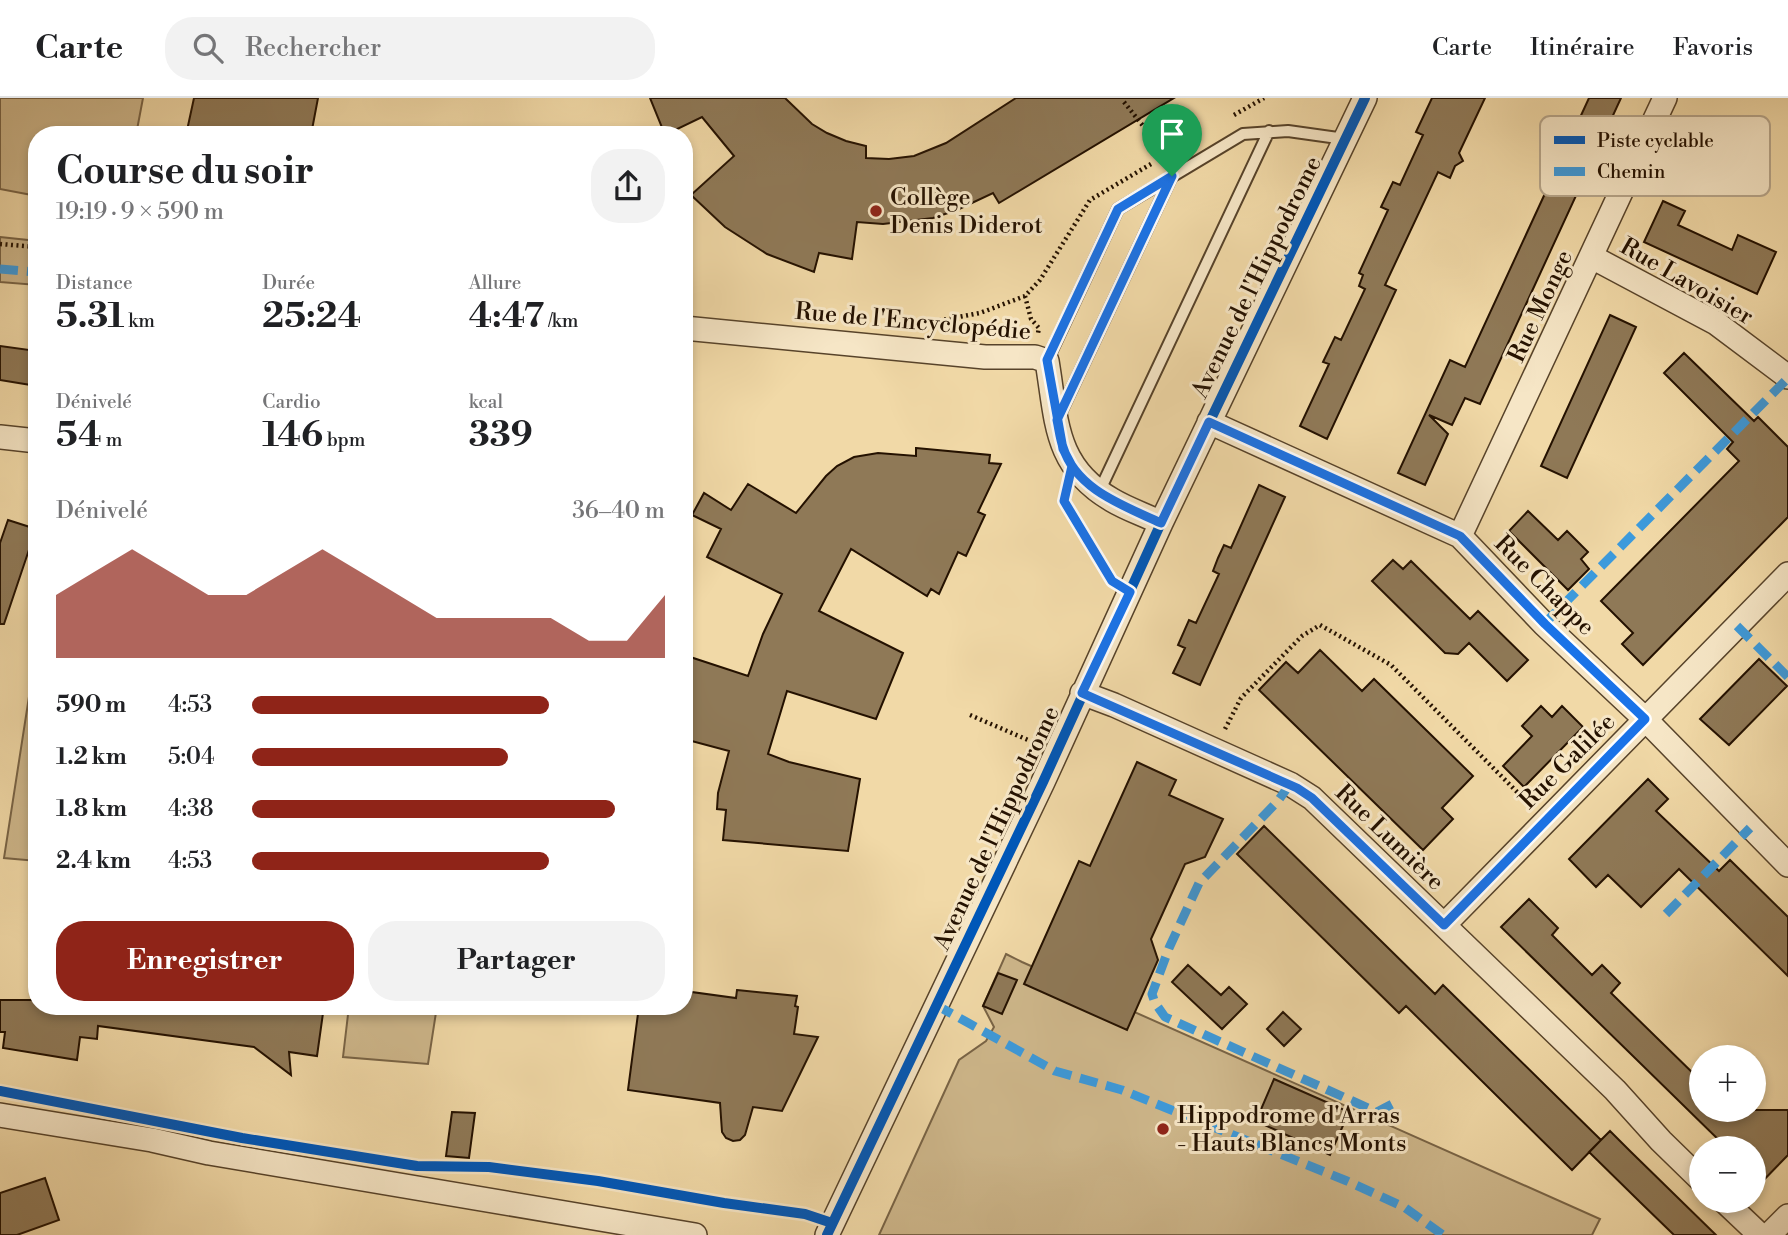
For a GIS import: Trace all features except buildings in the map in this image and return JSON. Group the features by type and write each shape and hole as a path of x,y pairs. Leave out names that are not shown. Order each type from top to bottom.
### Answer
{"street":[{"name":"Avenue de l'Hippodrome","path":"827,1235 1161,523 1365,98"},
{"name":"Rue Monge","path":"1657,116 1665,98"},
{"name":"Rue Monge","path":"1460,536 1620,196"},
{"name":"Rue Lavoisier","path":"1592,257 1716,323 1788,377"},
{"name":"Rue de l'Encyclopédie","path":"693,329 985,357 1041,358 1063,449 1072,466 1099,492 1161,523"},
{"name":"Rue Chappe","path":"1209,422 1460,536 1545,624 1645,719 1788,864"},
{"path":"0,437 28,440"},
{"name":"Rue Galilée","path":"1444,925 1788,574"},
{"name":"Rue Lumière","path":"1082,693 1290,784 1312,798 1615,1090 1689,1168"},
{"path":"0,1115 695,1235"},
{"path":"1736,1213 1759,1235"},
{"path":"1769,1235 1788,1216"}],"lane":[{"path":"1099,492 1269,131"},
{"path":"1041,358 1118,209 1243,134 1288,131 1345,139"},
{"path":"1057,420 1172,176"}],"path":[{"path":"1228,119 1264,98"},
{"path":"1124,102 1159,146"},
{"path":"903,322 943,320 980,313 1025,296 1040,280 1090,200 1170,153"},
{"path":"0,244 28,246"},
{"path":"1025,296 1031,319 1039,328 1034,341 1041,358"},
{"path":"1072,466 1064,501 1112,581 1130,592"},
{"path":"1222,754 1222,734 1241,698 1302,636 1320,625 1391,666 1545,820"},
{"path":"970,715 1056,751"}],"shaded area":[{"path":"0,98 143,98 138,126 28,126 28,194 0,189"},
{"path":"0,237 28,240 28,284 0,282"},
{"path":"28,703 28,860 4,858"},
{"name":"Hippodrome d'Arras - Hauts Blancs Monts","path":"1006,954 1600,1219 1592,1235 879,1235 959,1060 986,1041 994,1027 983,1006"},
{"path":"348,1015 436,1015 428,1064 343,1057"}],"marked path":[{"path":"0,269 28,271"},
{"path":"1544,624 1788,378"},
{"path":"1737,626 1788,677"},
{"path":"1290,784 1278,801 1199,883 1169,948 1152,994 1165,1017 1377,1112 1394,1103"},
{"path":"1666,914 1750,828"},
{"path":"936,1005 1055,1071 1122,1090 1347,1181 1404,1207 1443,1235"}],"cycle path":[{"path":"827,1235 1043,782 1161,523 1365,98"},
{"path":"0,1091 242,1138 417,1166 489,1167 598,1181 805,1214 832,1223"}],"place":[{"name":"Collège Denis Diderot","path":"876,211"},
{"name":"Hippodrome d'Arras - Hauts Blancs Monts","path":"1163,1129"}],"route":[{"path":"1172,176 1057,420 1063,449 1072,466 1099,492 1161,523 1209,422 1460,536 1545,624 1645,719 1444,925 1312,798 1297,788 1082,693 1130,592 1112,581 1064,501 1072,466 1063,449 1057,420 1047,360 1118,209 1172,176"}]}
